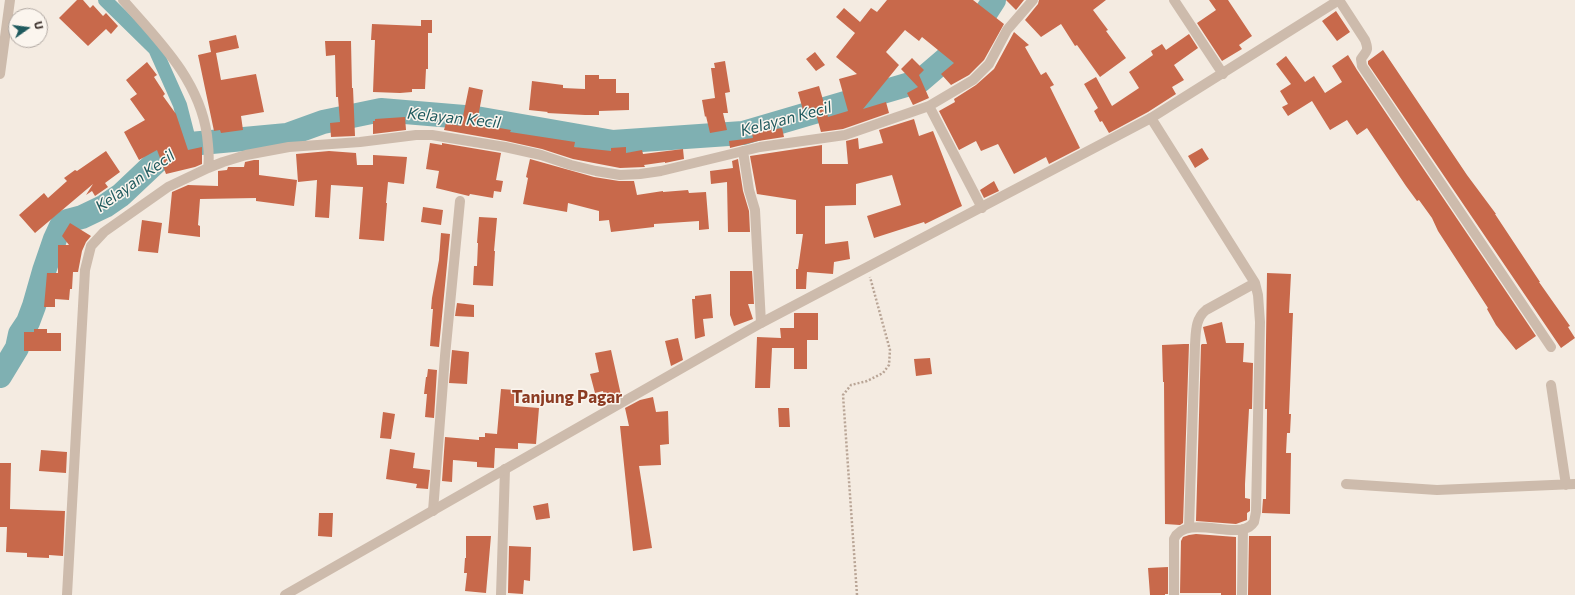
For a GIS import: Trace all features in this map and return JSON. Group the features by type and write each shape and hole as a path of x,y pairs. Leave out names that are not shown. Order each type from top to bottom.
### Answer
{"street":[{"path":"0,74 4,21 10,0"},
{"path":"123,0 175,60 188,81 204,118 209,163"},
{"path":"67,595 85,270 91,246 104,232 150,198 209,163 223,162 246,155 289,147 360,142 416,135 432,135 505,147 541,155 578,167 620,175 661,171 776,144 844,135 929,106 973,80 989,64 1007,30 1033,0"},
{"path":"1174,0 1223,74"},
{"path":"285,595 761,323 1151,118 1339,0 1365,40 1368,51 1361,59 1362,66 1551,347"},
{"path":"929,106 982,208"},
{"path":"1151,118 1254,283 1258,295 1260,322 1256,512 1254,522 1243,530 1190,528 1176,533 1174,539 1174,595"},
{"path":"743,152 749,190 755,210 761,323"},
{"path":"433,510 445,356 460,201"},
{"path":"1190,528 1194,353 1197,323 1200,315 1206,310 1254,283"},
{"path":"1346,484 1438,490 1571,485 1550,385"},
{"path":"501,595 505,469"},
{"path":"1242,595 1243,530"}],"path":[{"path":"857,595 843,396 851,385 867,381 883,373 889,365 890,350 868,267"}],"building":[{"path":"77,0 83,0 90,8 93,5 103,16 106,13 118,26 111,34 106,29 88,46 59,18"},
{"path":"887,0 973,0 1004,24 984,60 969,75 951,85 941,74 954,63 922,37 919,41 905,30 886,52 899,65 863,109 886,102 889,113 843,129 821,132 814,107 803,110 798,92 819,86 828,117 848,111 839,79 857,74 836,57 855,33 836,17 844,8 860,22 871,8 877,12"},
{"path":"1006,0 1024,0 1016,10"},
{"path":"1039,0 1106,0 1093,10 1126,58 1100,77 1077,45 1075,46 1061,24 1041,37 1025,20 1038,4"},
{"path":"1209,0 1228,0 1252,36 1239,45 1242,49 1222,61 1197,23 1216,10"},
{"path":"1336,11 1350,32 1337,41 1322,21"},
{"path":"421,20 432,20 432,33 428,33 428,69 426,69 425,89 412,89 412,92 400,93 373,92 375,40 371,40 372,24 421,26"},
{"path":"1014,32 1029,45 1025,47 1041,75 1046,72 1054,85 1050,87 1080,148 1049,164 1046,157 1014,174 998,144 981,151 976,141 959,150 939,111 955,102 954,99 976,85 994,69"},
{"path":"1189,34 1198,48 1174,65 1184,80 1172,87 1176,94 1148,112 1109,133 1102,121 1100,122 1094,111 1098,108 1084,84 1096,77 1112,106 1139,88 1129,72 1153,55 1151,51 1162,44 1166,50"},
{"path":"236,35 239,48 216,53 221,80 256,74 264,112 241,116 243,130 221,133 220,130 214,131 198,55 211,52 209,41"},
{"path":"325,41 351,41 355,136 331,137 330,123 340,122 338,97 336,97 335,55 326,56"},
{"path":"1383,50 1467,175 1496,214 1539,282 1570,326 1568,327 1575,338 1561,348 1368,64 1368,61"},
{"path":"815,52 825,65 816,71 806,59"},
{"path":"1348,55 1536,336 1516,350 1496,325 1487,309 1488,308 1438,231 1432,218 1419,200 1417,201 1406,186 1367,128 1357,135 1347,120 1330,130 1312,101 1288,116 1282,107 1288,104 1280,91 1291,84 1276,64 1286,56 1305,82 1314,76 1325,93 1342,82 1332,66"},
{"path":"912,58 924,70 919,75 929,98 913,105 907,93 918,87 901,69"},
{"path":"725,61 730,92 725,93 728,113 723,113 727,130 710,133 702,100 715,98 711,68 715,68 714,63"},
{"path":"147,62 157,75 154,77 165,94 163,96 176,114 188,150 202,147 202,164 166,174 157,150 139,160 124,132 145,120 130,99 137,94 126,80"},
{"path":"585,75 599,75 599,79 616,79 616,93 629,93 629,110 599,111 599,115 585,115 547,113 548,112 529,110 532,81 563,85 563,88 585,89"},
{"path":"469,87 483,90 477,123 511,130 510,132 575,142 574,147 611,151 611,148 626,147 626,153 642,150 643,154 683,149 684,159 644,165 645,167 620,168 573,159 542,149 506,141 444,130 446,123 461,126"},
{"path":"405,117 406,130 373,134 373,121 375,121 375,119"},
{"path":"914,119 919,136 933,131 962,206 925,224 924,222 874,238 867,216 901,205 892,175 856,184 856,205 825,206 825,244 848,241 850,259 834,262 833,274 807,272 806,289 796,289 796,269 798,269 803,234 796,234 796,200 757,194 750,156 822,145 822,164 848,164 846,141 858,138 859,149 883,143 879,130"},
{"path":"782,128 784,137 758,141 730,148 729,141 753,138 752,133"},
{"path":"430,143 442,145 442,143 501,153 496,180 503,181 501,192 494,191 493,198 470,194 469,196 436,188 439,171 426,169"},
{"path":"1202,148 1209,159 1195,168 1188,156"},
{"path":"106,151 120,172 105,183 108,187 95,196 92,191 86,195 93,184 35,233 19,215 44,193 48,198 67,181 64,178"},
{"path":"329,151 356,153 357,165 373,165 373,155 407,157 404,184 388,182 384,241 359,239 363,187 331,185 329,218 315,217 317,180 298,182 296,154"},
{"path":"530,159 594,177 619,181 634,181 637,195 663,191 688,190 689,193 706,192 709,229 699,230 699,221 654,224 654,227 611,232 609,220 599,221 599,211 568,203 567,212 523,204"},
{"path":"738,159 743,191 749,211 750,232 728,232 727,182 711,184 710,171 733,168 732,161"},
{"path":"259,160 259,175 297,180 294,206 256,201 256,198 200,199 198,225 200,226 200,237 168,233 172,192 188,185 218,186 218,171 227,170 228,167 244,167 245,162"},
{"path":"994,181 999,191 984,198 980,190"},
{"path":"423,207 443,210 441,225 421,222"},
{"path":"479,217 497,218 493,286 473,285 474,266 477,266"},
{"path":"142,220 162,223 158,253 138,251"},
{"path":"70,223 91,236 86,242 82,251 78,272 73,272 72,289 70,289 69,300 55,299 55,307 44,307 47,273 58,273 58,245 69,245 62,236"},
{"path":"441,233 450,234 439,347 430,346 433,309 431,309 432,298 439,260"},
{"path":"730,271 752,271 754,304 748,304 753,319 734,326 730,315"},
{"path":"1267,273 1291,274 1289,313 1293,313 1289,414 1291,414 1290,433 1287,433 1286,453 1291,453 1290,514 1262,513 1263,499 1266,499 1267,409 1265,409"},
{"path":"711,294 713,318 703,319 705,336 695,339 692,299 695,299 695,296"},
{"path":"457,303 474,305 474,317 455,316"},
{"path":"794,313 818,313 818,340 807,340 807,369 794,369 794,348 772,348 770,388 755,388 757,337 781,338 780,328 794,328"},
{"path":"1222,322 1226,343 1244,343 1243,362 1253,363 1252,409 1249,409 1245,484 1245,498 1250,499 1250,511 1247,513 1247,520 1236,524 1196,521 1201,345 1207,344 1203,327"},
{"path":"34,329 47,329 47,333 61,333 61,351 24,351 24,332 34,332"},
{"path":"678,338 683,360 671,366 665,341"},
{"path":"1189,344 1183,523 1180,525 1165,524 1164,382 1162,345"},
{"path":"452,350 469,352 467,384 449,383"},
{"path":"611,350 621,395 604,399 603,391 595,393 590,374 599,372 595,353"},
{"path":"930,358 932,374 916,376 914,359"},
{"path":"428,369 437,370 434,418 425,417 427,394 424,394"},
{"path":"501,389 515,390 514,406 539,408 536,444 518,443 518,449 495,448 494,468 477,467 477,462 453,460 452,482 442,481 445,437 479,440 479,437 485,437 485,433 497,434"},
{"path":"653,397 656,412 668,411 669,444 660,445 661,465 639,466 652,548 633,551 620,426 629,426 625,408 640,400"},
{"path":"778,408 789,408 790,427 779,427"},
{"path":"383,412 395,414 391,439 380,438"},
{"path":"390,449 415,453 413,468 430,470 428,489 416,488 417,484 386,479"},
{"path":"41,450 67,452 66,473 39,471"},
{"path":"0,463 11,463 10,509 65,511 63,556 49,555 49,558 27,557 27,553 6,552 7,527 0,527"},
{"path":"548,503 550,518 536,520 533,506"},
{"path":"319,513 333,513 332,537 318,536"},
{"path":"1196,534 1236,537 1236,595 1221,595 1221,593 1180,593 1181,541 1183,537"},
{"path":"466,536 491,536 486,593 465,591 467,573 464,573"},
{"path":"1249,536 1271,536 1271,595 1248,595"},
{"path":"509,546 531,547 530,581 524,580 523,594 508,593"},
{"path":"1168,567 1168,594 1150,595 1148,568"}],"waterway":[{"path":"105,0 155,49 180,105 190,144"},
{"name":"Kelayan Kecil","path":"0,376 17,348 20,334 28,322 44,271 61,226 67,221 82,217 105,206 121,195 157,161 190,144 287,135 323,122 381,110 476,118 613,142 743,133 920,81 969,39 994,0"}],"district":[{"name":"Tanjung Pagar","path":"567,397"}]}
